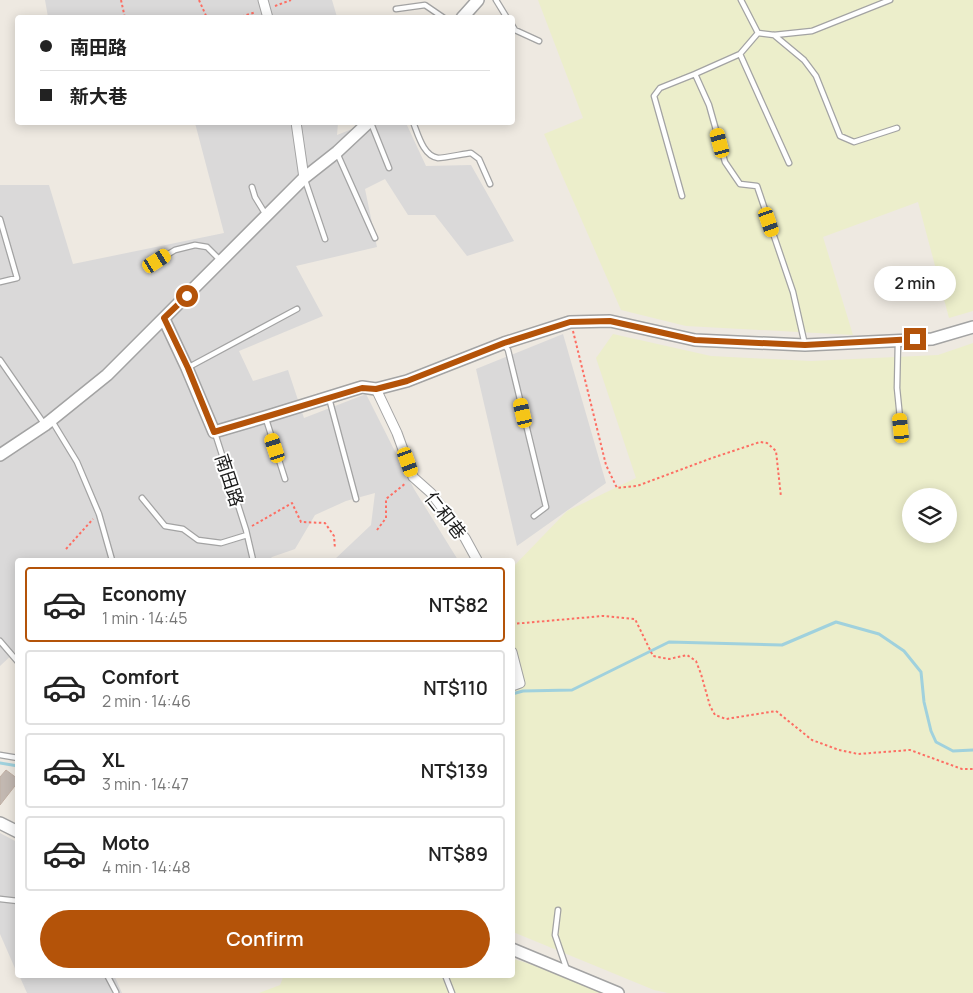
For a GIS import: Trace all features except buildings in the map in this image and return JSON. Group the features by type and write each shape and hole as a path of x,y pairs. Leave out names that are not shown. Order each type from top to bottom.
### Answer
{"street":[{"path":"263,0 267,15"},
{"path":"465,15 478,0"},
{"path":"296,125 304,178"},
{"path":"0,455 48,422 106,375 304,178 367,125"},
{"name":"南田路","path":"164,318 188,368 214,432"},
{"path":"214,432 362,388 376,389 407,381 504,343 570,322 610,321 695,340 805,345 932,339 973,327"},
{"name":"仁和巷","path":"376,389 397,433 413,477 430,493 460,530 476,558"},
{"path":"515,664 520,683 515,685"},
{"path":"0,823 15,830"},
{"path":"515,950 618,993"}],"lane":[{"path":"496,0 505,15"},
{"path":"741,0 758,33"},
{"path":"758,33 774,35 812,31 890,0"},
{"path":"396,9 425,5 440,15"},
{"path":"515,30 539,41"},
{"path":"682,196 654,96 660,88 740,54 758,33"},
{"path":"774,35 804,60 816,76 840,136 854,142 897,128"},
{"path":"740,54 789,163"},
{"path":"695,74 709,105 725,162 740,184 757,186 793,292 805,345"},
{"path":"371,125 389,168"},
{"path":"413,125 423,146 437,158 471,153 479,159 490,184"},
{"path":"337,152 375,238"},
{"path":"304,178 325,238"},
{"path":"252,188 255,198 267,216"},
{"path":"0,219 18,278 0,282"},
{"path":"157,261 175,250 195,245 207,247 221,261"},
{"path":"188,368 297,309"},
{"path":"898,340 897,388 901,428"},
{"path":"504,343 508,350 546,507 534,516"},
{"path":"0,360 77,462 98,514 111,558"},
{"path":"329,398 356,500"},
{"path":"265,417 286,479"},
{"name":"南田路","path":"214,432 252,558"},
{"path":"142,498 164,526 183,529 198,540 221,543 246,532"},
{"path":"0,641 15,658"},
{"path":"0,755 15,758"},
{"path":"0,899 15,901"},
{"path":"558,910 555,934 567,971"},
{"path":"109,978 116,992"},
{"path":"446,978 452,993"}],"path":[{"path":"121,0 124,15"},
{"path":"198,0 206,15"},
{"path":"570,322 606,465 617,488 637,486 760,442 767,443 776,451 781,497"},
{"path":"377,530 386,518 386,499 413,477"},
{"path":"246,532 292,503 301,522 325,523 334,536 335,549"},
{"path":"66,548 98,514"},
{"path":"515,624 603,616 635,619 653,656 669,659 687,655 696,661 710,706 715,715 726,719 776,711 812,740 839,750 858,754 910,750 962,769 973,769"}],"shaded area":[{"path":"45,0 332,0 336,15 48,15"},
{"path":"196,125 338,125 337,135 362,125 407,125 426,166 471,165 514,241 467,256 435,215 408,215 385,179 365,189 377,247 296,266 323,316 239,351 253,381 288,370 304,418 366,394 414,489 457,558 336,558 371,525 375,493 346,501 315,515 295,549 271,558 15,558 15,652 0,666 0,185 49,185 73,264 224,233"},
{"path":"563,334 606,483 517,546 476,369"},
{"path":"0,833 15,841 15,968 0,934"},
{"path":"20,978 115,978 122,993 27,993"}],"green space":[{"path":"538,0 973,0 973,311 949,318 918,202 823,237 853,335 686,326 621,310 544,134 583,118"},
{"path":"613,334 711,356 811,361 938,355 973,343 973,993 668,993 654,990 515,933 515,565 567,511 636,478 596,358"},
{"path":"515,960 607,993 259,993 280,985 283,978 515,978"}],"waterway":[{"path":"515,693 523,691 572,690 669,642 782,645 836,622 879,634 904,651 921,672 924,702 931,731 936,742 953,751 973,750"},
{"path":"0,763 15,766"}],"route":[{"path":"187,296 164,318 188,368 214,432 362,388 376,389 407,381 504,343 570,322 610,321 695,340 805,345 915,339"}]}
